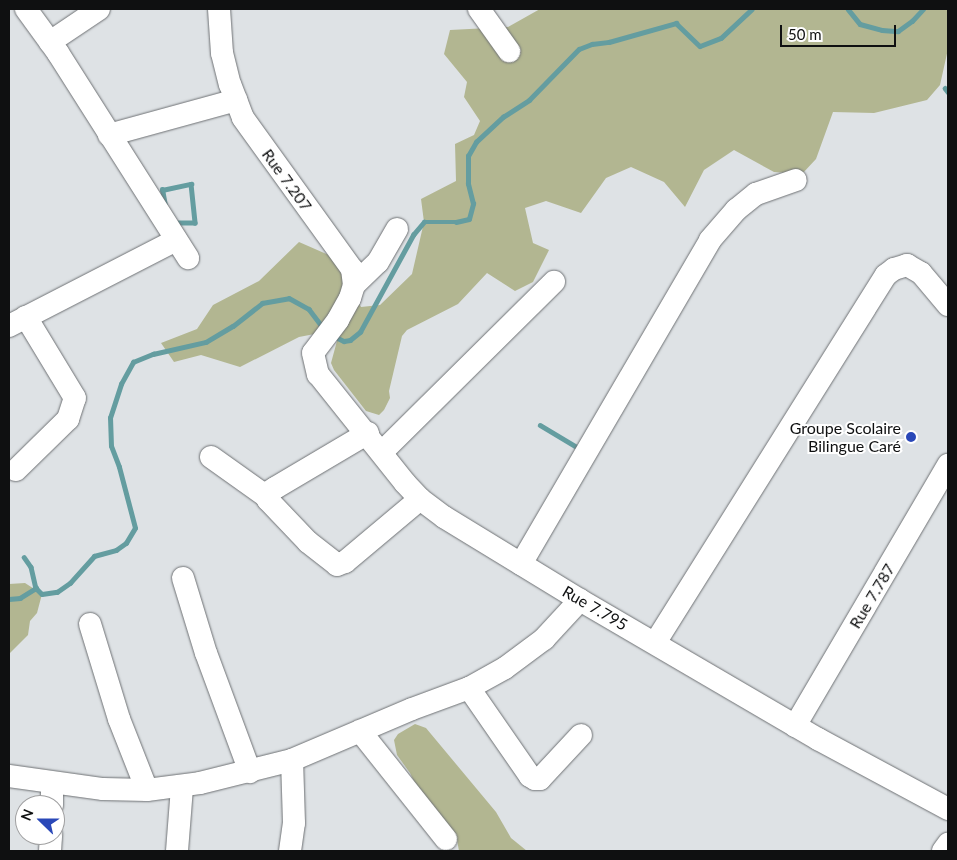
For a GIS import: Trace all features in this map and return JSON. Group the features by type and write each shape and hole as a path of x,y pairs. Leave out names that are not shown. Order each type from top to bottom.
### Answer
{"street":[{"path":"16,470 68,419 75,398 18,321 182,249 50,42 26,9"},
{"path":"50,42 99,9"},
{"name":"Rue 7.207","path":"219,9 222,53 243,118 352,268 354,285"},
{"path":"479,9 509,50"},
{"path":"109,135 236,100"},
{"path":"521,564 710,240 736,210 756,194 796,180"},
{"path":"354,285 378,262 397,229"},
{"path":"655,643 886,275 907,265 921,273 948,305"},
{"path":"382,452 554,282"},
{"name":"Rue 7.795","path":"354,285 350,298 313,353 318,374 420,499 444,517 580,600 795,726 948,809"},
{"path":"267,497 267,493 368,433"},
{"path":"211,457 267,497 308,542 337,565 346,562 420,499"},
{"name":"Rue 7.787","path":"795,726 948,465"},
{"path":"183,578 206,653 250,772"},
{"path":"9,776 52,794 103,789 147,790 182,787 250,772 292,760 412,709 469,688 505,668 544,640 580,600"},
{"path":"90,624 118,719 147,790"},
{"path":"469,688 530,776 535,779 540,778 581,735"},
{"path":"360,731 446,839"},
{"path":"290,851 294,823 292,760"},
{"path":"176,851 182,787"},
{"path":"943,851 948,844"}],"green space":[{"path":"540,9 948,9 948,49 940,85 927,100 874,113 833,112 816,159 802,174 774,172 734,150 704,170 685,207 664,182 631,167 606,178 581,213 546,201 525,208 533,243 549,250 533,282 515,291 487,273 458,304 407,330 402,336 389,391 390,398 379,415 366,411 334,370 331,363 337,334 330,331 299,337 240,367 201,355 174,362 161,343 197,329 213,305 259,281 299,242 331,256 361,307 380,305 412,274 424,222 421,199 456,181 455,144 474,135 480,121 464,97 467,82 444,54 450,30 508,27"},
{"path":"25,583 42,594 37,613 30,621 28,635 9,654 9,584"},
{"path":"415,724 426,728 496,812 511,838 527,851 459,851 457,840 426,806 410,773 397,755 394,740 398,734"}],"waterway":[{"path":"334,336 344,341 350,340 360,332 413,235 424,222 456,222 469,219 473,204 468,184 468,156 476,142 503,117 529,100 579,49 676,23 700,46 721,38 752,9"},
{"path":"848,9 860,24 882,30 898,31 912,21 923,9"},
{"path":"945,88 948,92"},
{"path":"191,184 195,223 168,223 162,190 191,184"},
{"path":"9,599 20,598 36,588 42,594 57,592 70,583 94,556 116,550 126,543 135,528 119,467 111,446 110,418 121,384 133,362 153,354 206,342 233,326 262,303 289,298 309,309 324,329"},
{"path":"540,425 582,450"},
{"path":"24,557 31,567 36,588"}],"place":[{"name":"Groupe Scolaire Bilingue Caré","path":"911,437"}]}
